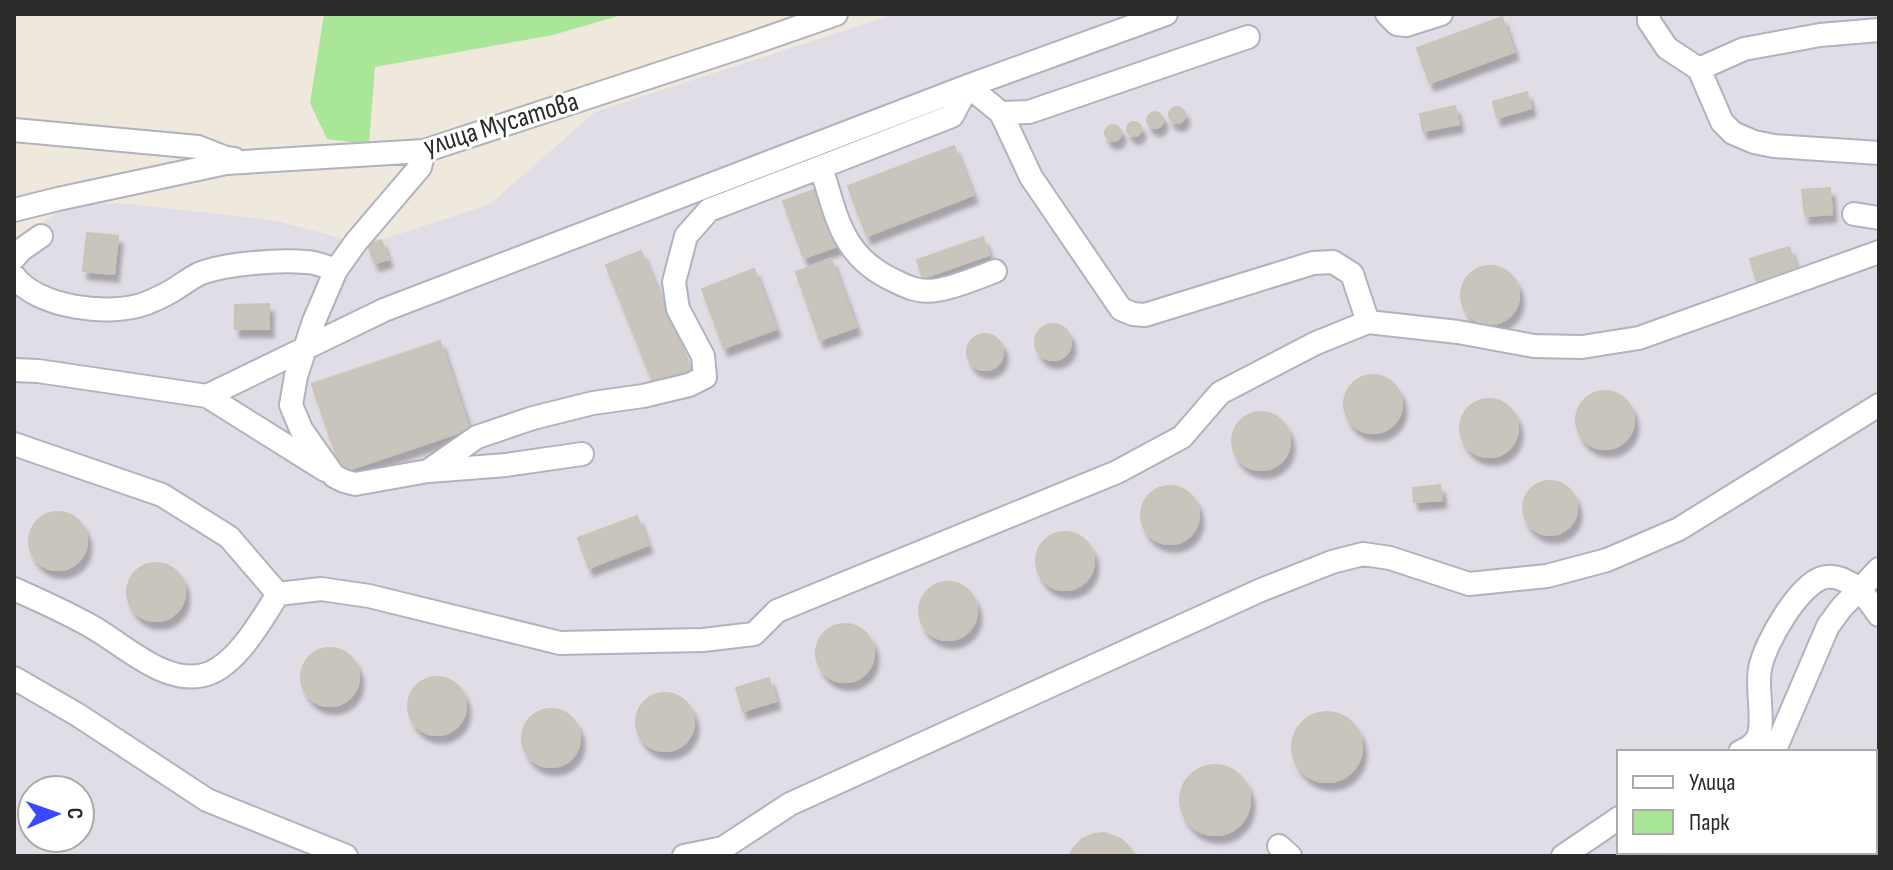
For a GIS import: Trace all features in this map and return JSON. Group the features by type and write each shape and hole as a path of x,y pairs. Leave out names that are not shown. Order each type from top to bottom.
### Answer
{"street":[{"name":"улица Мусатова","path":"14,210 214,166 424,151 836,14"},
{"path":"207,396 384,310 968,86 1166,14"},
{"path":"1387,14 1397,24 1406,25 1441,14"},
{"path":"1643,16 1667,48 1699,69 1722,122 1733,133 1774,146 1879,153"},
{"path":"1699,69 1744,49 1820,35 1879,30"},
{"path":"1001,113 1029,112 1248,37"},
{"path":"968,86 1001,113 1031,177 1121,309 1145,315 1313,263 1333,262 1352,274 1368,322"},
{"path":"428,471 477,437 533,418 593,403 643,396 689,385 705,377 703,356 678,309 674,282 686,236 709,210 952,116 968,86"},
{"path":"14,130 198,147 226,158 252,161"},
{"path":"334,476 301,429 291,405 296,376 314,321 336,270 420,167 424,151"},
{"path":"821,167 841,230 859,258 877,273 917,291 936,290 995,271"},
{"path":"1854,214 1879,218"},
{"path":"14,258 41,236"},
{"path":"278,594 321,589 369,596 560,643 703,640 754,634 777,611 1117,472 1182,437 1220,393 1316,343 1368,322 1458,332 1534,346 1582,347 1639,338 1879,252"},
{"path":"16,282 49,301 85,308 126,308 144,304 200,274 238,265 309,262 336,270"},
{"path":"14,370 207,396 334,476 355,484 428,471 506,465 582,454"},
{"path":"684,856 723,848 790,804 1261,590 1332,562 1363,554 1390,558 1469,584 1547,576 1607,560 1679,529 1879,405"},
{"path":"14,444 162,495 229,537 278,594"},
{"path":"1775,750 1828,626 1879,569"},
{"path":"1744,750 1758,736 1761,725 1758,693 1760,667 1776,627 1807,587 1823,577 1837,576 1860,589 1879,615"},
{"path":"14,589 91,625 161,669 186,677 211,672 232,656 251,636 278,594"},
{"path":"14,678 78,715 207,800 346,856"},
{"path":"1563,856 1617,819"}],"shaded area":[{"path":"895,14 1879,14 1879,856 14,856 14,241 69,205 118,203 273,220 356,242 373,236 381,240 490,204 595,112"}],"green space":[{"path":"324,14 625,14 553,35 375,67 369,144 327,139 310,103"}],"building":[{"path":"1502,17 1514,52 1430,83 1417,48"},
{"path":"1527,92 1531,108 1497,118 1493,102"},
{"path":"1455,106 1459,124 1423,131 1420,114"},
{"path":"1177,107 1183,109 1183,121 1177,123 1171,121 1169,115 1171,109"},
{"path":"1155,112 1161,114 1161,126 1155,128 1149,126 1147,120 1149,114"},
{"path":"1134,122 1141,129 1134,136 1127,129"},
{"path":"1113,125 1119,127 1119,139 1113,141 1107,139 1105,133 1107,127"},
{"path":"954,146 973,195 867,236 848,186"},
{"path":"822,187 843,244 804,258 783,201"},
{"path":"1830,188 1832,214 1805,216 1802,190"},
{"path":"87,233 118,236 114,274 83,271"},
{"path":"983,237 989,255 923,278 917,260"},
{"path":"381,240 388,259 375,263 368,245"},
{"path":"1789,247 1798,275 1759,288 1750,259"},
{"path":"641,251 689,370 654,384 606,265"},
{"path":"831,259 856,327 820,340 796,272"},
{"path":"1490,266 1501,268 1510,275 1517,284 1517,306 1510,315 1501,322 1490,324 1479,322 1470,315 1463,306 1461,295 1463,284 1470,275 1479,268"},
{"path":"754,269 776,329 724,348 702,289"},
{"path":"269,304 269,329 235,329 235,305"},
{"path":"1053,324 1066,329 1071,342 1066,355 1053,360 1040,355 1035,342 1040,329"},
{"path":"985,334 998,339 1003,352 998,365 985,370 972,365 967,352 972,339"},
{"path":"440,341 469,429 342,472 312,384"},
{"path":"1373,375 1384,377 1393,384 1400,393 1400,415 1393,424 1384,431 1373,433 1362,431 1353,424 1346,415 1344,404 1346,393 1353,384 1362,377"},
{"path":"1605,391 1616,393 1625,400 1632,409 1632,431 1625,440 1616,447 1605,449 1594,447 1585,440 1578,431 1576,420 1578,409 1585,400 1594,393"},
{"path":"1489,399 1500,401 1509,408 1516,417 1516,439 1509,448 1500,455 1489,457 1478,455 1469,448 1462,439 1460,428 1462,417 1469,408 1478,401"},
{"path":"1261,412 1272,414 1281,421 1288,430 1288,452 1281,461 1272,468 1261,470 1250,468 1241,461 1234,452 1232,441 1234,430 1241,421 1250,414"},
{"path":"1550,481 1569,489 1577,508 1569,527 1550,535 1531,527 1523,508 1531,489"},
{"path":"1440,485 1442,500 1414,502 1413,488"},
{"path":"1170,486 1181,488 1190,495 1197,504 1197,526 1190,535 1181,542 1170,544 1159,542 1150,535 1143,526 1141,515 1143,504 1150,495 1159,488"},
{"path":"58,512 69,514 78,521 85,530 85,552 78,561 69,568 58,570 47,568 38,561 31,552 29,541 31,530 38,521 47,514"},
{"path":"637,516 648,545 589,568 578,538"},
{"path":"1065,532 1076,534 1085,541 1092,550 1092,572 1085,581 1076,588 1065,590 1054,588 1045,581 1038,572 1036,561 1038,550 1045,541 1054,534"},
{"path":"156,563 167,565 176,572 183,581 183,603 176,612 167,619 156,621 145,619 136,612 129,603 127,592 129,581 136,572 145,565"},
{"path":"948,582 959,584 968,591 975,600 975,622 968,631 959,638 948,640 937,638 928,631 921,622 919,611 921,600 928,591 937,584"},
{"path":"845,624 856,626 865,633 872,642 872,664 865,673 856,680 845,682 834,680 825,673 818,664 816,653 818,642 825,633 834,626"},
{"path":"330,648 341,650 350,657 357,666 357,688 350,697 341,704 330,706 319,704 310,697 303,688 301,677 303,666 310,657 319,650"},
{"path":"437,677 448,679 457,686 464,695 464,717 457,726 448,733 437,735 426,733 417,726 410,717 408,706 410,695 417,686 426,679"},
{"path":"769,678 776,701 743,711 736,688"},
{"path":"665,693 676,695 685,702 692,711 692,733 685,742 676,749 665,751 654,749 645,742 638,733 636,722 638,711 645,702 654,695"},
{"path":"551,709 562,711 571,718 578,727 578,749 571,758 562,765 551,767 540,765 531,758 524,749 522,738 524,727 531,718 540,711"},
{"path":"1327,712 1352,722 1362,747 1352,772 1327,782 1302,772 1292,747 1302,722"},
{"path":"1215,765 1240,775 1250,800 1240,825 1215,835 1190,825 1180,800 1190,775"},
{"path":"1104,833 1121,839 1135,856 1069,856 1082,839"},
{"path":"1798,854 1860,854 1859,856"}]}
